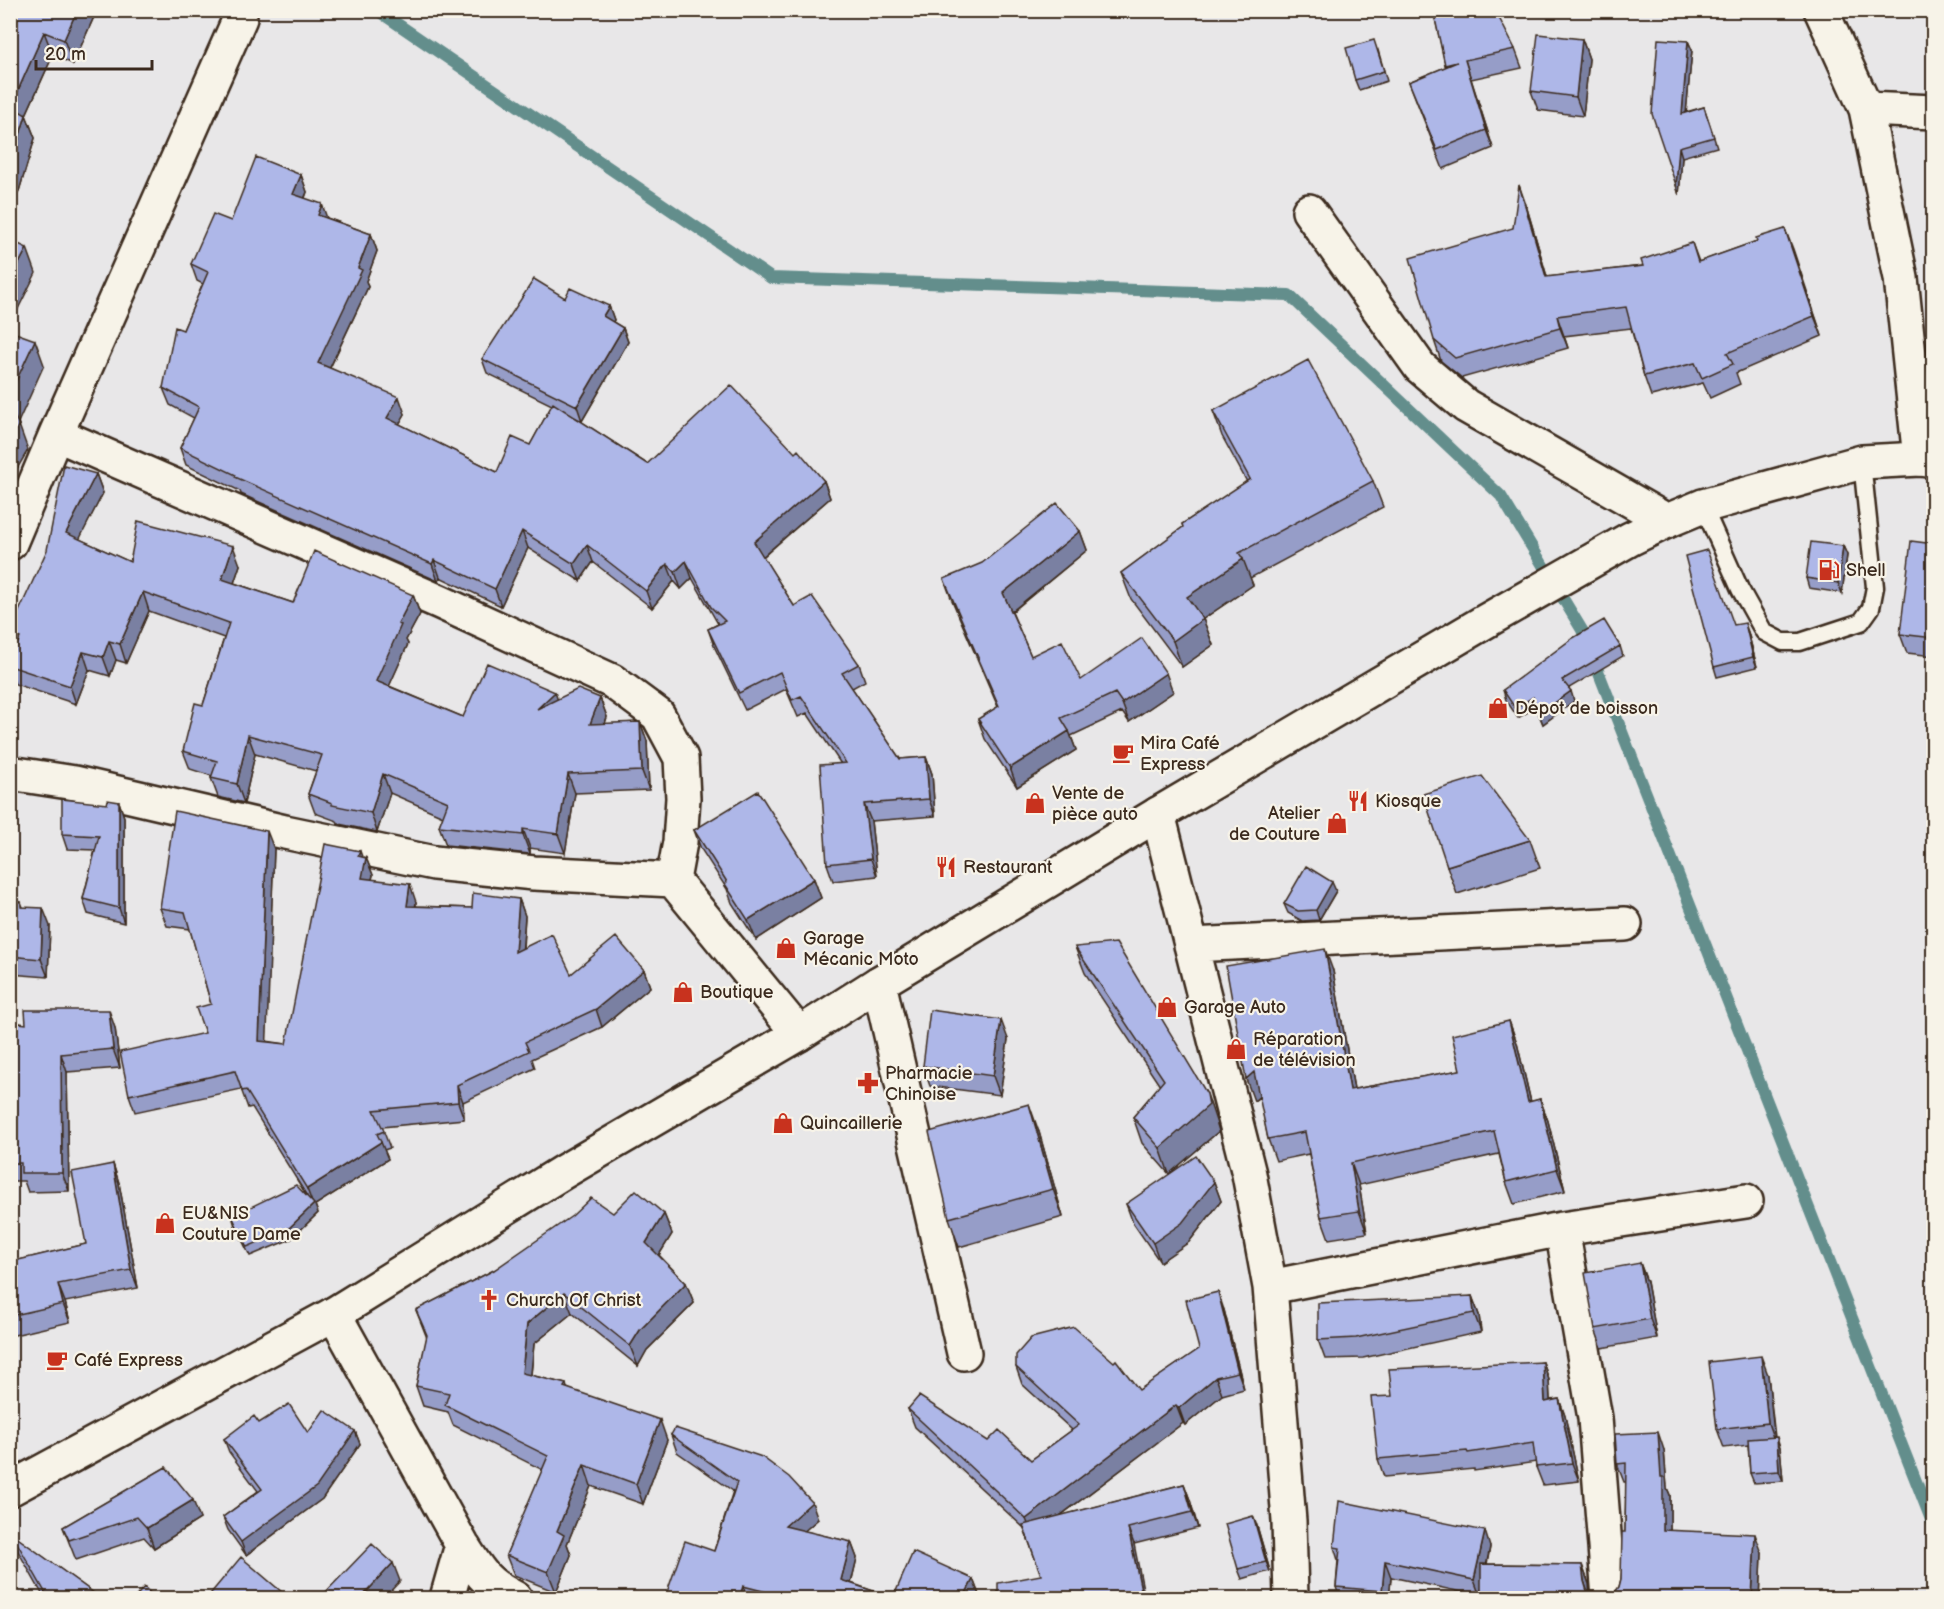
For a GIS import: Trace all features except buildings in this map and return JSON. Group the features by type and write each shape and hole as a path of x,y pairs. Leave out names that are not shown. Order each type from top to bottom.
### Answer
{"street":[{"path":"10,1489 334,1314 563,1172 799,1034 1158,814 1630,539 1703,506 1862,462 1927,460 1901,278 1866,109 1821,10"},
{"path":"10,543 240,18"},
{"path":"1866,109 1934,112"},
{"path":"1309,211 1420,367 1466,406 1667,521"},
{"path":"56,434 419,592 612,681 658,715 681,758 683,798 680,842 673,880"},
{"path":"10,773 75,783 285,832 434,863 534,873 673,880 799,1034"},
{"path":"1158,814 1249,1174 1270,1287 1289,1521 1291,1599"},
{"path":"1191,945 1625,924"},
{"path":"879,983 964,1353"},
{"path":"1270,1287 1562,1229 1746,1200"},
{"path":"1562,1229 1595,1418 1609,1599"},
{"path":"334,1314 462,1545 481,1575 515,1599"},
{"path":"447,1599 462,1545"}],"lane":[{"path":"1703,506 1740,590 1764,633 1783,642 1800,642 1861,622 1871,608 1875,587 1862,462"}],"waterway":[{"path":"377,10 771,278 1289,295 1501,496 1582,630 1934,1527"}],"place":[{"name":"Shell","path":"1829,570"},
{"name":"Dépot de boisson","path":"1498,708"},
{"name":"Mira Café Express","path":"1123,753"},
{"name":"Kiosque","path":"1358,801"},
{"name":"Vente de pièce auto","path":"1035,803"},
{"name":"Atelier de Couture","path":"1337,823"},
{"name":"Restaurant","path":"946,867"},
{"name":"Garage Mécanic Moto","path":"786,948"},
{"name":"Boutique","path":"683,992"},
{"name":"Garage Auto","path":"1167,1007"},
{"name":"Réparation de télévision","path":"1236,1049"},
{"name":"Pharmacie Chinoise","path":"868,1083"},
{"name":"Quincaillerie","path":"783,1123"},
{"name":"EU&NIS Couture Dame","path":"165,1223"},
{"name":"Church Of Christ","path":"489,1300"},
{"name":"Café Express","path":"57,1360"}]}
